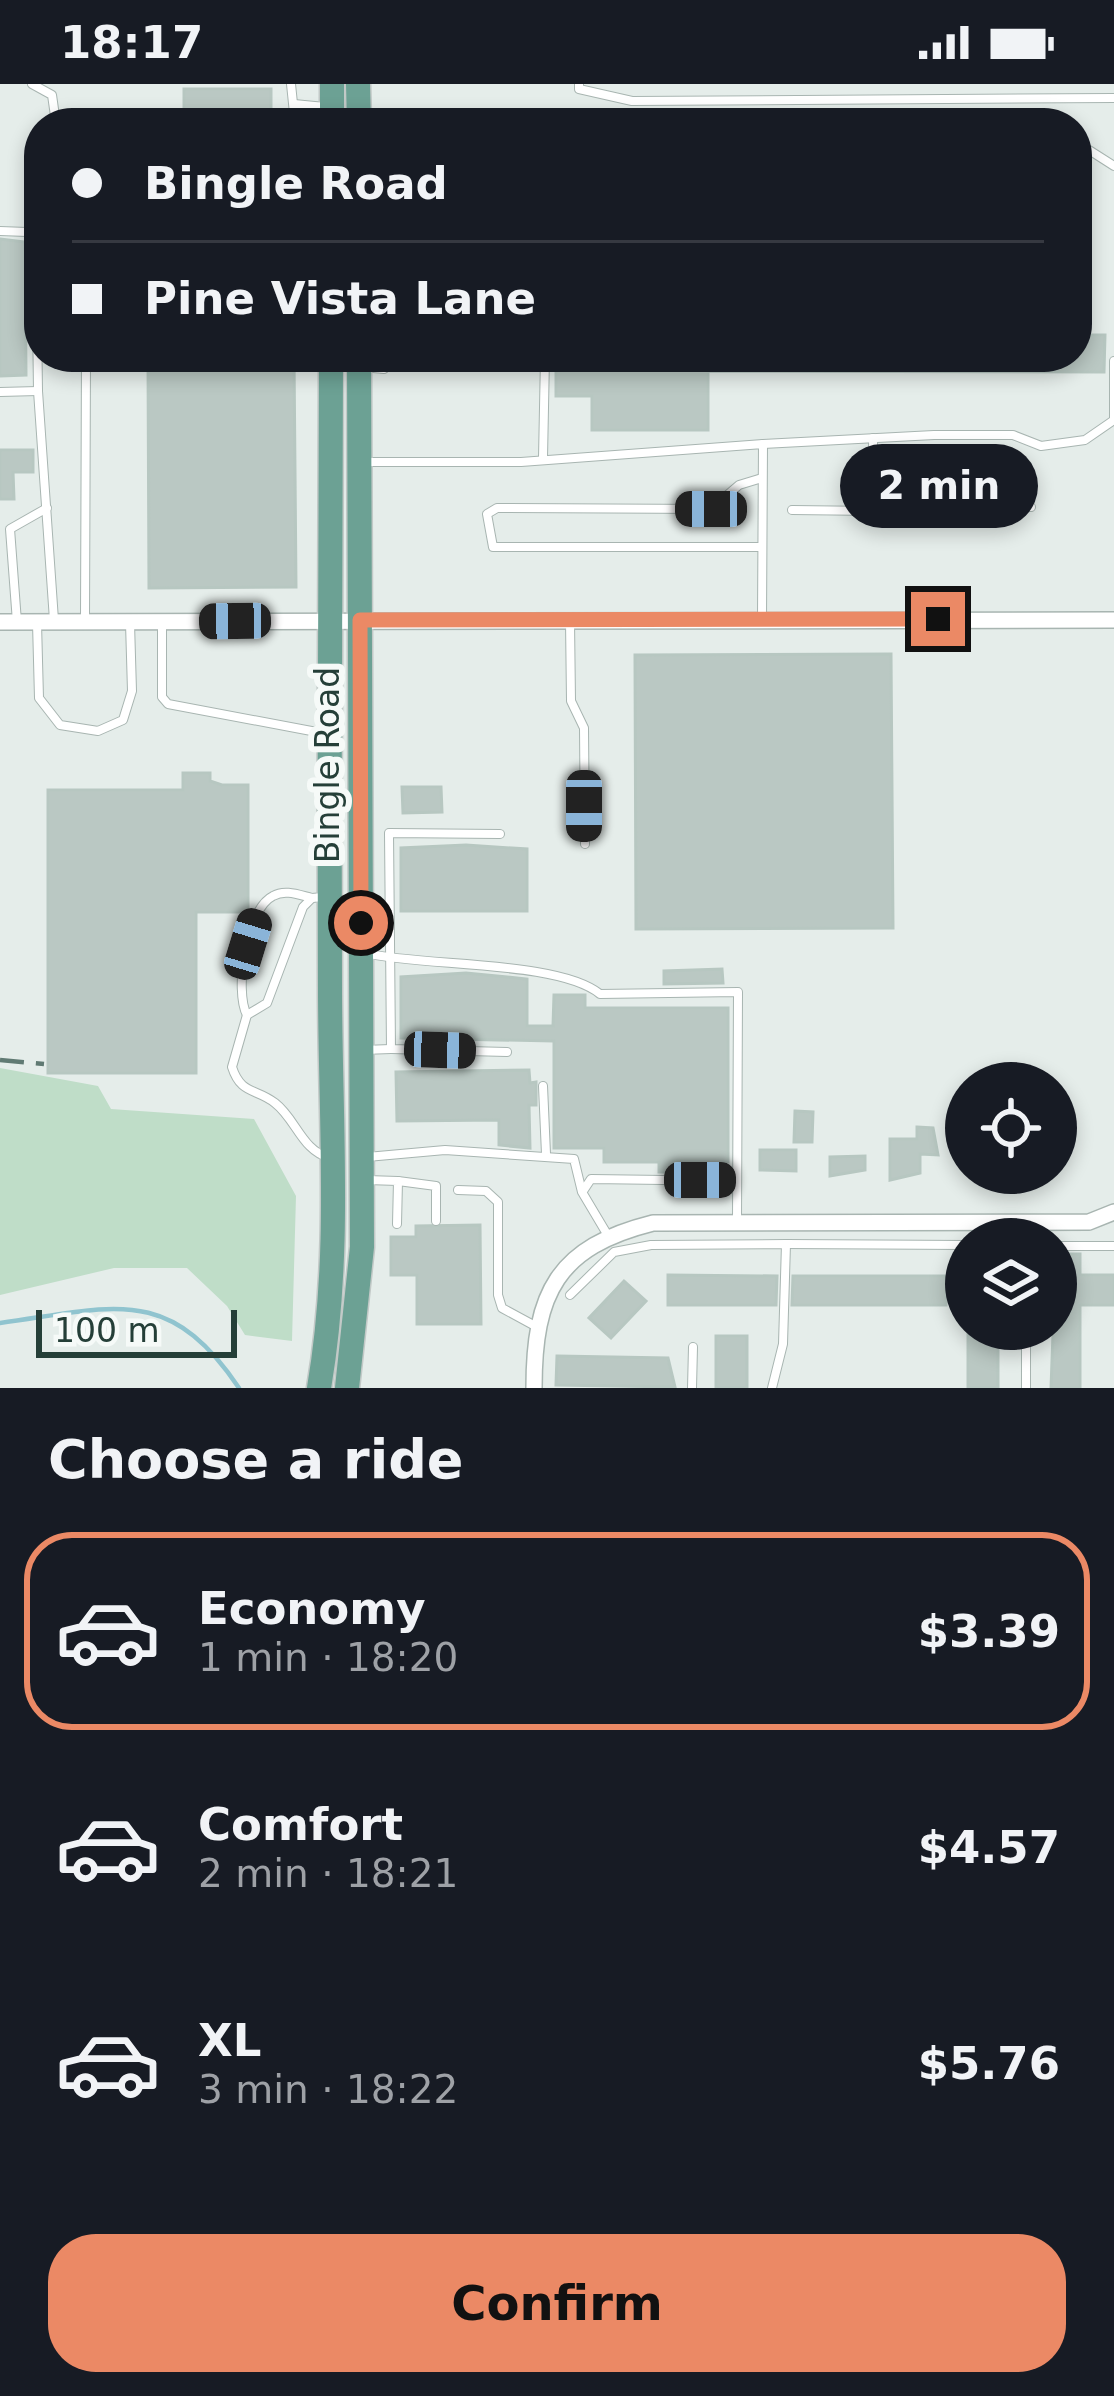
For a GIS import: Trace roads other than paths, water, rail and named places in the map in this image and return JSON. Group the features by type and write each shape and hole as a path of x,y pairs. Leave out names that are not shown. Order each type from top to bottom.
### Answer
{"main road":[{"name":"Bingle Road","path":"319,1388 330,1304 335,1158 321,897 330,735 331,372"},
{"name":"Bingle Road","path":"347,1388 361,1265 358,372"},
{"path":"321,897 361,896"},
{"path":"335,1158 361,1168"}],"street":[{"path":"9,622 1114,620"},
{"path":"534,1388 537,1327 550,1286 579,1252 607,1234 653,1223 1089,1222 1114,1212"}],"lane":[{"path":"32,84 52,95 54,108"},
{"path":"291,84 294,108"},
{"path":"579,84 579,89 632,100 1114,98"},
{"path":"294,104 332,105"},
{"path":"359,462 543,458 873,438 1013,435 1041,446 1085,440 1114,420 1114,361"},
{"path":"38,372 47,508 39,698 60,725 98,731 123,720 132,692 130,622"},
{"path":"86,372 86,622"},
{"path":"543,458 544,372"},
{"path":"0,392 38,391"},
{"path":"873,438 874,511"},
{"path":"762,619 763,444"},
{"path":"762,478 739,485 711,509 497,508 487,514 494,547 762,547"},
{"path":"792,510 1031,507"},
{"path":"9,622 10,529 47,508"},
{"path":"570,620 571,701 584,728 585,844"},
{"path":"162,622 162,698 167,704 330,735"},
{"path":"361,832 500,834"},
{"path":"389,833 392,1049"},
{"path":"321,897 288,892 271,896 260,908 238,985 247,1015 232,1067 240,1086 276,1103 317,1154 335,1158"},
{"path":"247,1015 267,1003 294,923 321,897"},
{"path":"361,952 392,959 521,969 581,982 600,994 738,992 736,1223"},
{"path":"360,1050 507,1052"},
{"path":"544,1086 546,1154"},
{"path":"361,1168 402,1150 574,1159 582,1192 607,1234"},
{"path":"361,1168 398,1181 432,1182 436,1221"},
{"path":"582,1192 591,1180 737,1180"},
{"path":"397,1224 398,1181"},
{"path":"458,1190 486,1191 498,1202 502,1308 537,1327"},
{"path":"772,1388 783,1344 786,1244"},
{"path":"570,1295 614,1252 651,1245 945,1245"},
{"path":"1077,1246 1114,1246"},
{"path":"692,1388 693,1347"},
{"path":"1026,1350 1026,1388"}],"waterway":[{"path":"0,1323 106,1309 161,1317 187,1331 213,1354 239,1388"}],"railway":[{"path":"0,1060 44,1064"}]}
